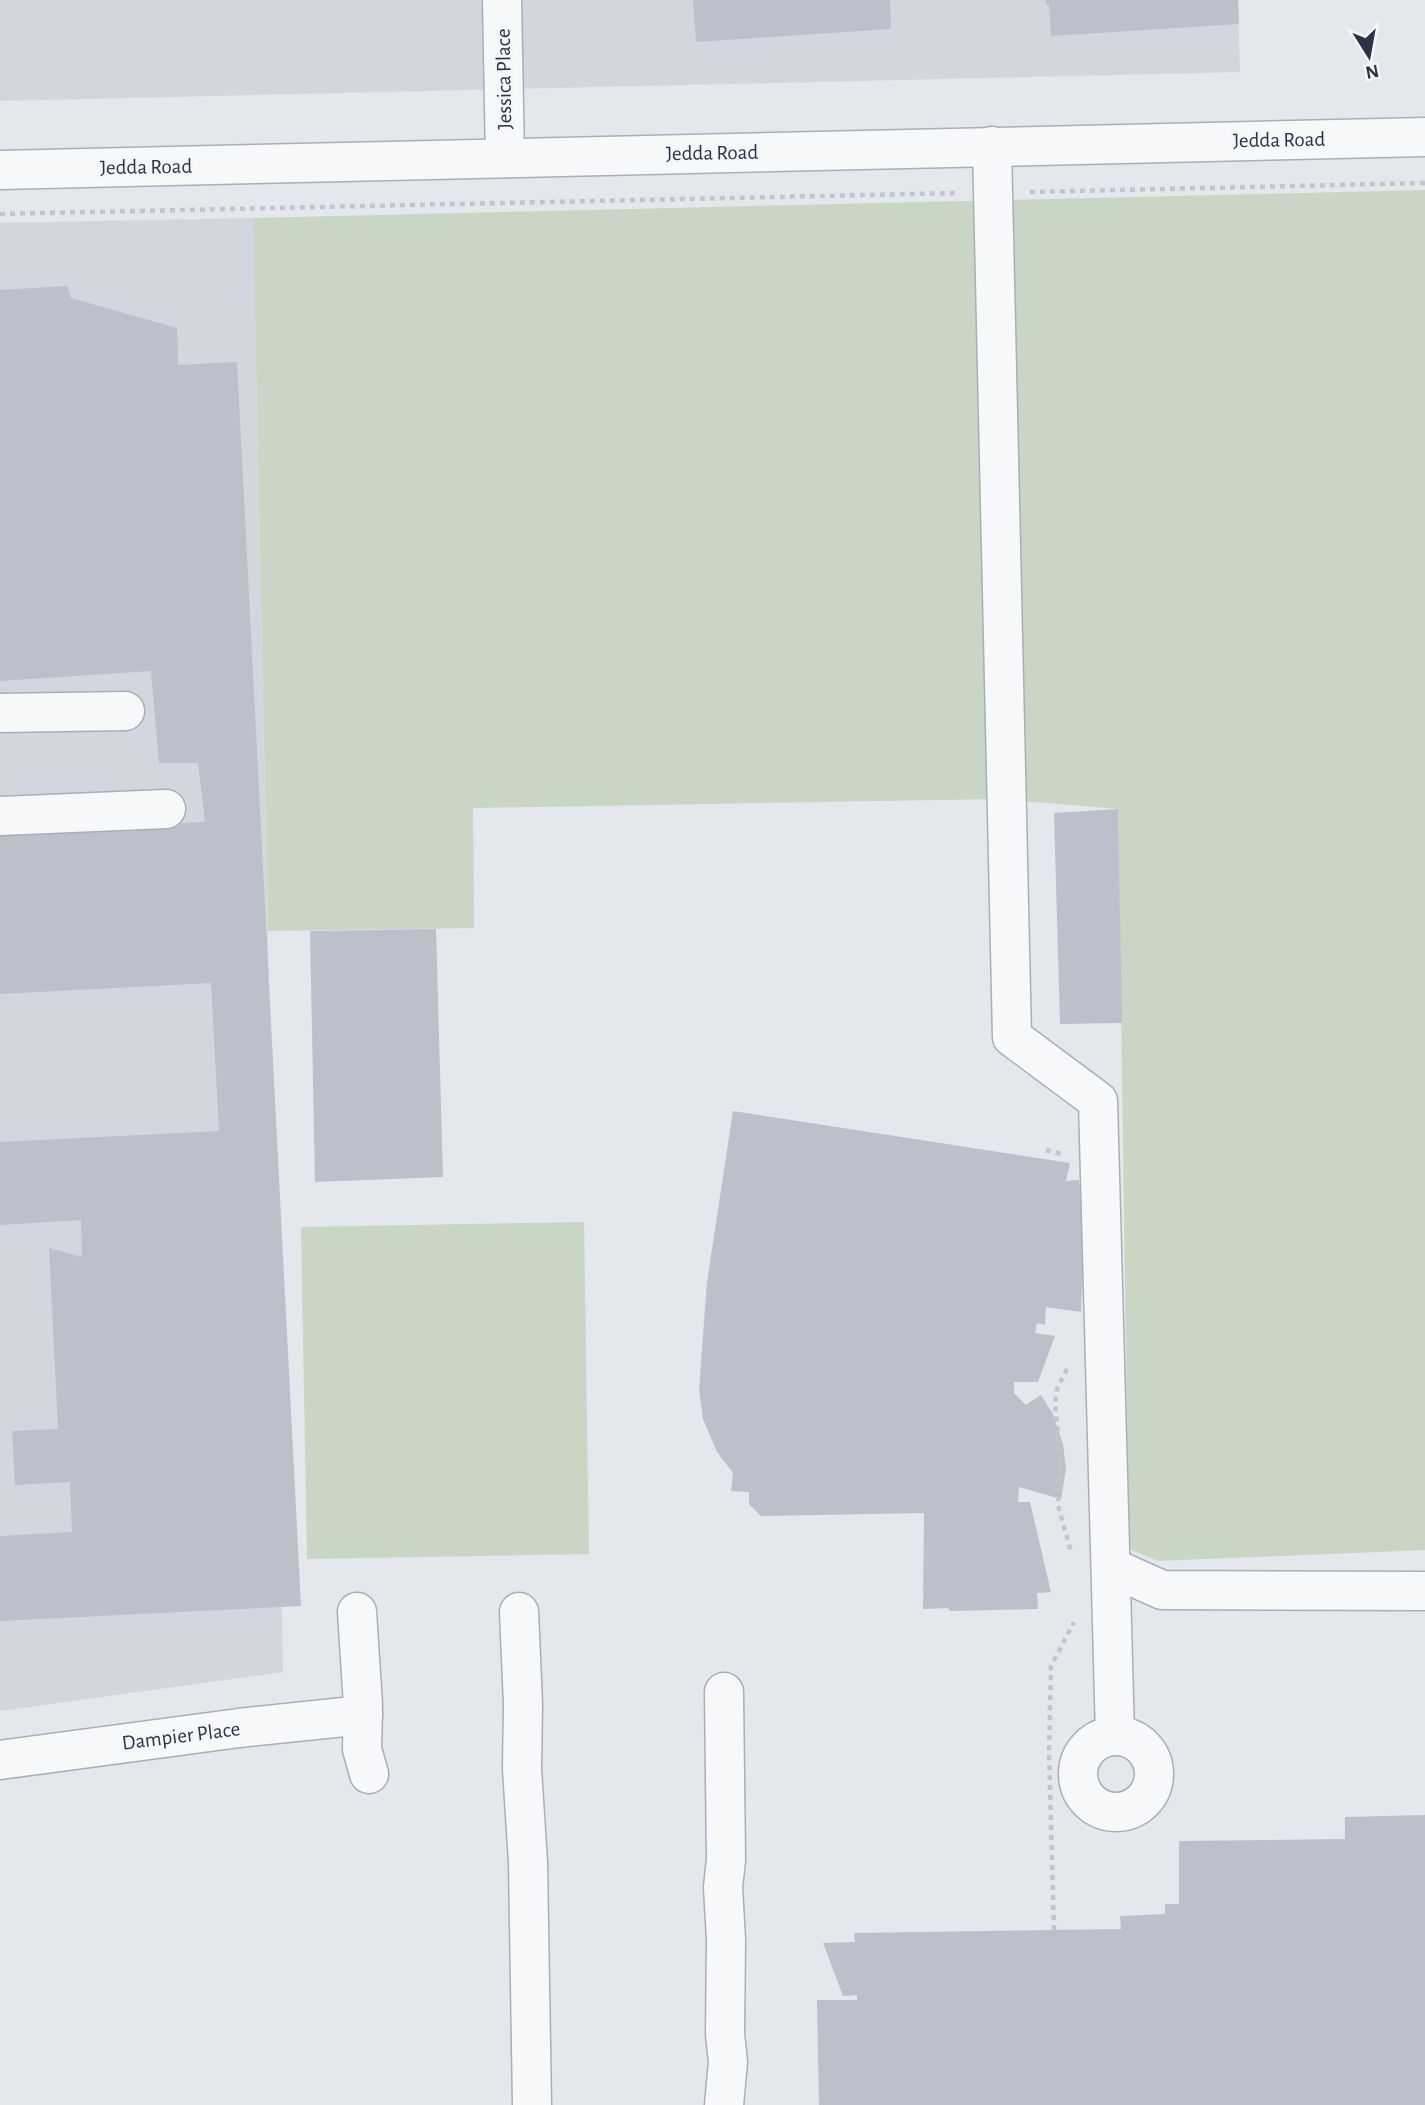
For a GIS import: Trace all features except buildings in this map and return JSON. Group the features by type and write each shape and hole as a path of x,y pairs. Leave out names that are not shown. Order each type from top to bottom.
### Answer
{"street":[{"name":"Jessica Place","path":"502,0 505,158"},
{"name":"Jedda Road","path":"0,170 1425,137"},
{"path":"992,146 1012,1037 1098,1101 1093,1565 1115,1736"},
{"path":"0,713 125,711"},
{"path":"0,816 166,809"},
{"path":"1093,1565 1162,1590 1425,1591"},
{"path":"357,1612 363,1715 362,1749 369,1774"},
{"path":"519,1612 523,1704 522,1769 528,1862 532,2105"},
{"path":"724,1692 726,1860 723,1887 726,1952 725,2034 728,2062 724,2105"},
{"name":"Dampier Place","path":"0,1760 239,1728 363,1715"}],"path":[{"path":"1023,192 1425,183"},
{"path":"0,214 965,193"},
{"path":"1046,1150 1064,1154 1073,1160"},
{"path":"1071,1359 1057,1389 1055,1403 1061,1465 1058,1504 1093,1565"},
{"path":"1054,1930 1049,1753 1051,1666 1078,1614"}],"shaded area":[{"path":"0,0 1238,0 1240,72 0,101"},
{"path":"253,218 283,1672 0,1711 0,223"}],"green space":[{"path":"1425,190 1425,1550 1158,1561 1129,1549 1118,809 998,799 473,808 474,928 268,931 253,218"},
{"path":"584,1222 589,1554 307,1559 301,1227"}]}
